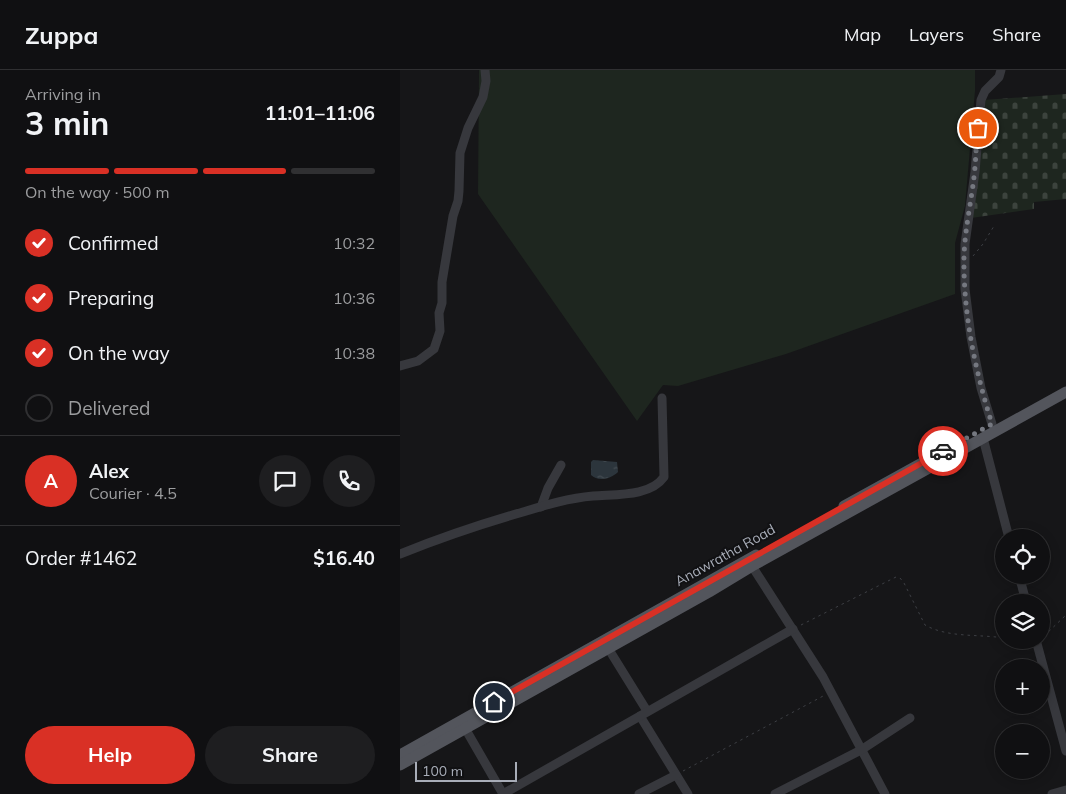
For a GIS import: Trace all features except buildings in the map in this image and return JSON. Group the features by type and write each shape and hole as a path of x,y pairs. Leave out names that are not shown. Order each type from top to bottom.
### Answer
{"main road":[{"name":"Anawratha Road","path":"982,434 992,424 1066,383"},
{"name":"Anawratha Road","path":"400,765 463,725 767,553 982,434 1066,392"},
{"name":"Anawratha Road","path":"708,588 752,566 767,553"},
{"name":"Anawratha Road","path":"586,655 608,648 646,622"},
{"name":"Anawratha Road","path":"400,755 463,725"}],"street":[{"path":"400,366 418,361 434,349 440,331 442,282 453,216 458,201 460,153 468,128 483,97 486,81 485,70"},
{"path":"992,424 981,388 971,337 966,303 964,262 965,239 975,172 981,100 985,92 999,77 1001,70"},
{"path":"400,554 494,520 541,507 593,496 617,495 645,490 660,482 664,477 662,398"},
{"path":"982,434 1007,529"},
{"path":"541,507 548,488 561,464"},
{"path":"752,566 831,691 885,794"},
{"path":"463,725 503,794 793,629"},
{"path":"608,648 688,794"},
{"path":"1040,649 1066,751"},
{"path":"774,794 861,750 910,718"},
{"path":"639,794 676,775"},
{"path":"1052,794 1066,790"}],"path":[{"path":"964,262 977,252 994,226"},
{"path":"793,629 898,577 904,583 926,625 949,632 995,637"},
{"path":"1050,630 1066,615"},
{"path":"676,775 831,691"}],"green space":[{"path":"479,70 975,70 975,91 965,206 955,243 955,294 786,354 678,386 663,385 637,421 478,194"},
{"path":"1066,94 1066,199 1034,202 1034,209 971,218 984,100"}],"water":[{"path":"593,460 617,462 618,472 604,479 594,477 591,475 591,462"}],"way so far":[{"path":"943,451 992,424 981,388 971,337 965,289 964,255 975,172 978,128"}],"route":[{"path":"494,702 943,451"}]}
